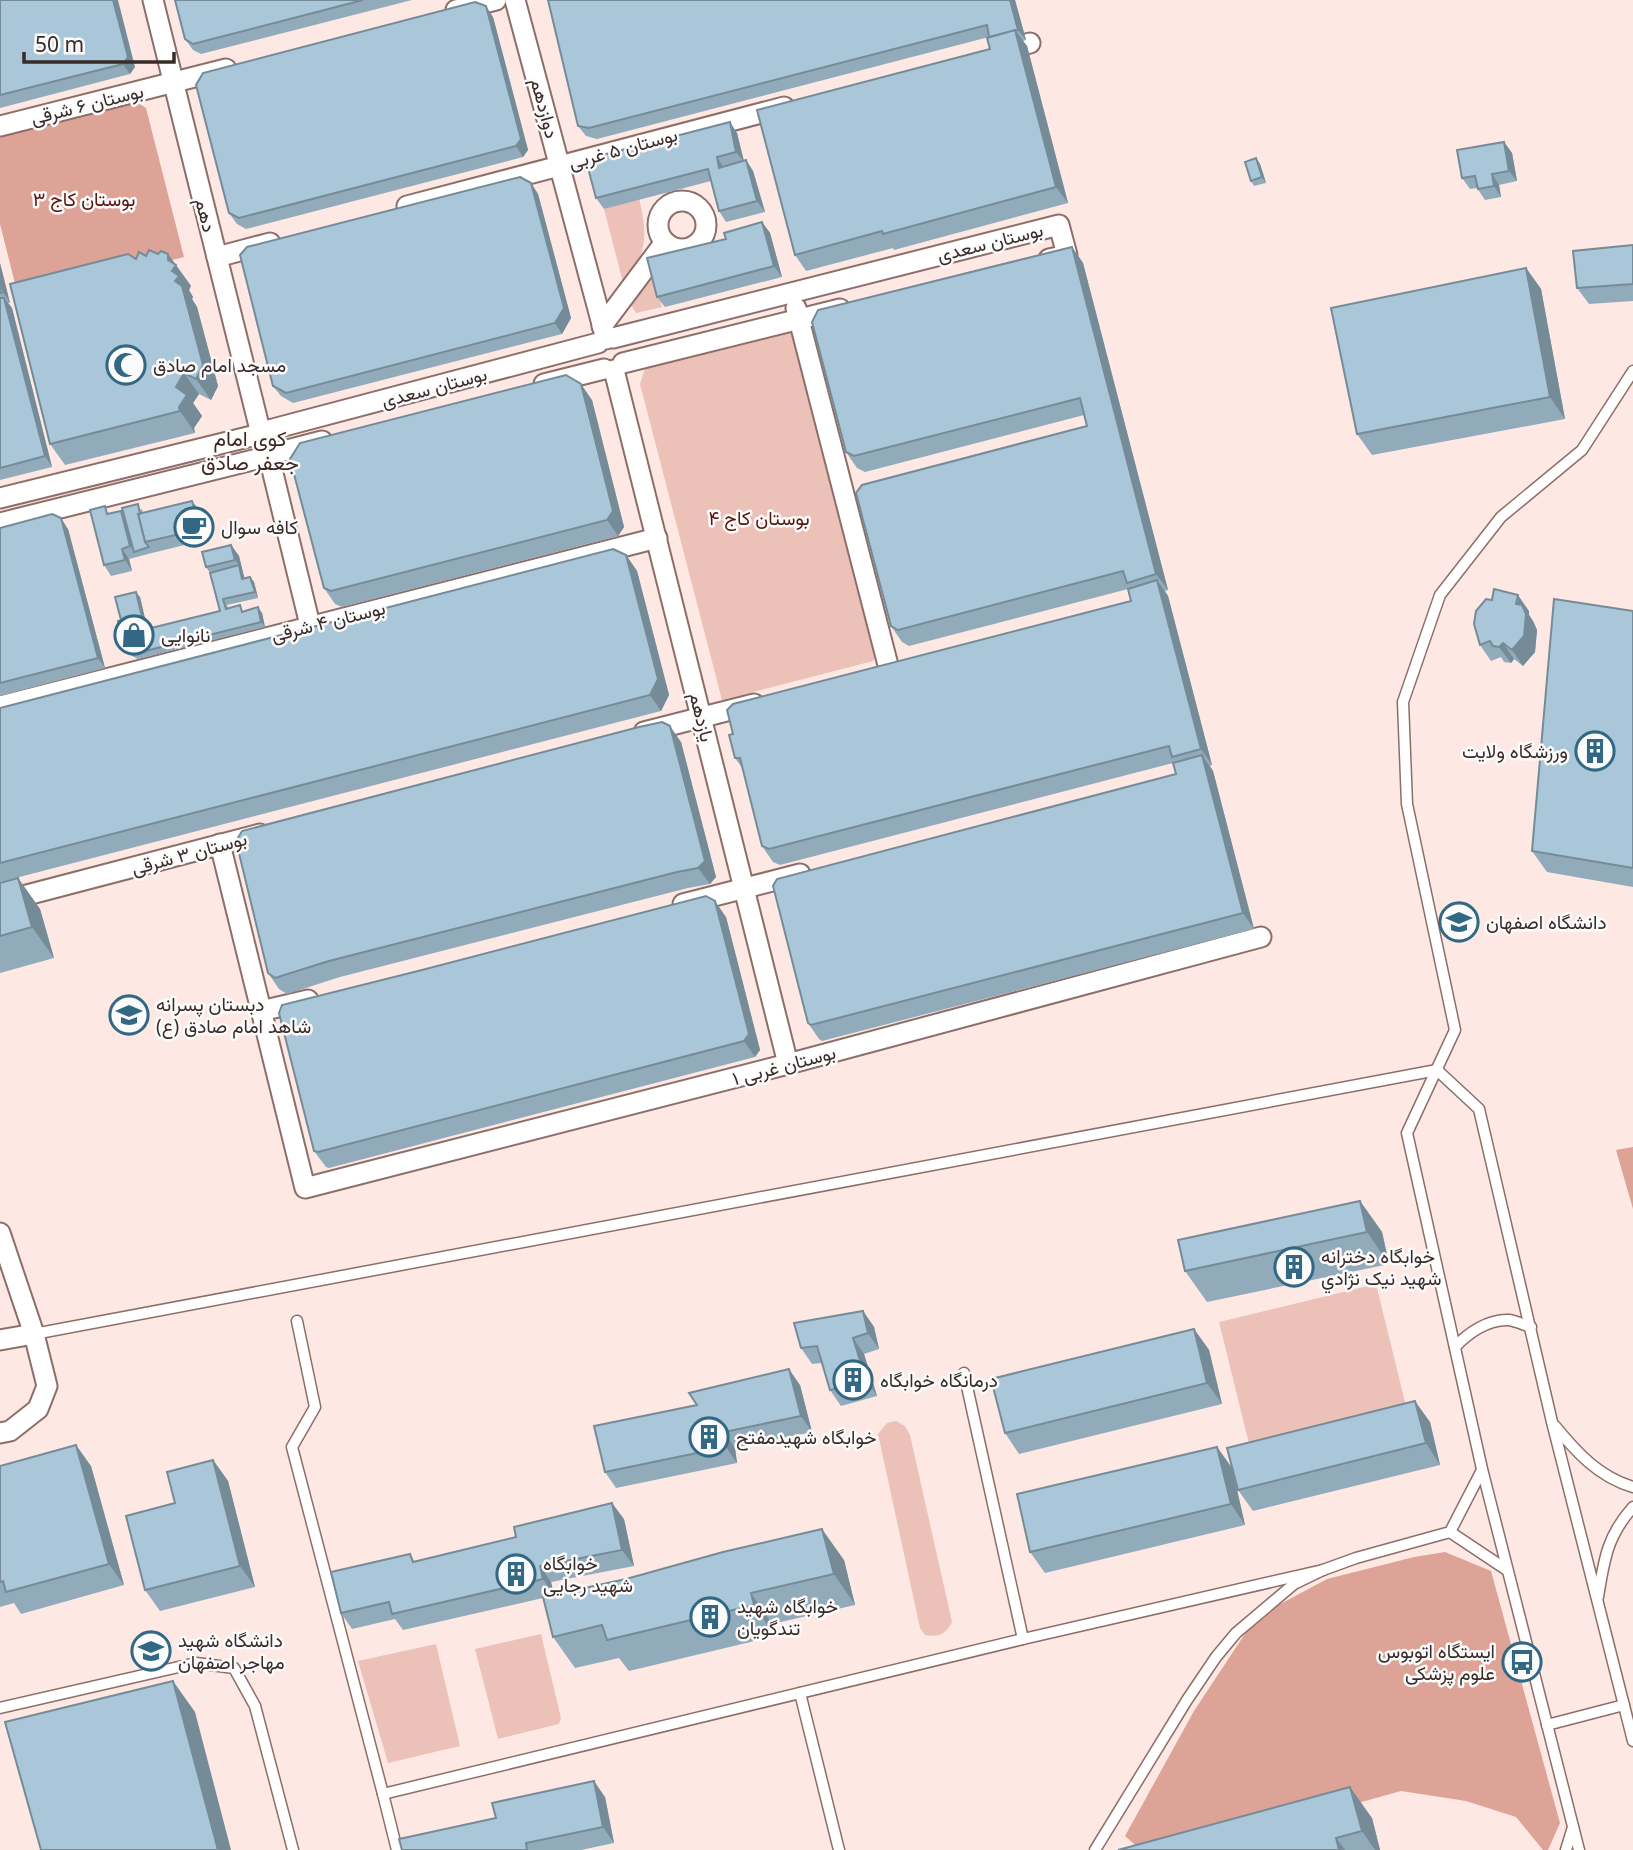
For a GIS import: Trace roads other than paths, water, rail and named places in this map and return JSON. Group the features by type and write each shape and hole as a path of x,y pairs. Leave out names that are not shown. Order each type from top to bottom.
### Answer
{"street":[{"name":"دهم","path":"153,0 261,432 251,449 268,456"},
{"path":"443,14 496,0"},
{"name":"دوازدهم","path":"515,0 605,336"},
{"path":"976,57 1030,43"},
{"name":"بوستان ۶ شرقی","path":"0,126 241,65"},
{"name":"بوستان ۵ غربی","path":"388,211 802,102"},
{"name":"بوستان سعدی","path":"0,498 261,432 605,336 792,293 1059,225 1066,255 1027,264"},
{"path":"217,257 283,239"},
{"path":"614,367 594,357 665,242"},
{"path":"792,293 849,492 889,669"},
{"path":"525,389 853,306"},
{"path":"605,336 622,343 625,348 626,353 614,367"},
{"name":"یازدهم","path":"614,367 788,1064"},
{"path":"0,523 341,436"},
{"path":"268,456 310,625"},
{"name":"بوستان ۴ شرقی","path":"0,706 657,538"},
{"path":"622,738 769,700"},
{"name":"بوستان ۳ شرقی","path":"0,902 274,830"},
{"path":"220,845 261,1011 328,994"},
{"path":"664,909 812,871"},
{"name":"بوستان غربی ۱","path":"261,1011 305,1188 788,1064 1261,937"},
{"path":"0,1233 34,1334 47,1386 38,1409 10,1431 0,1433"},
{"path":"0,1340 34,1334"}],"lane":[{"path":"1580,1850 1482,1469 1407,1133 1455,1030 1407,804 1404,702 1440,595 1501,517 1582,450 1633,371"},
{"path":"1437,1070 1479,1110 1552,1422 1633,1741"},
{"path":"34,1334 1437,1070"},
{"path":"1455,1347 1470,1332 1490,1324 1508,1320 1531,1327"},
{"path":"297,1321 315,1407 292,1447 397,1850"},
{"path":"964,1373 1023,1639"},
{"path":"1552,1422 1581,1458 1612,1478 1633,1487"},
{"path":"1096,1850 1187,1700 1236,1633 1294,1584 1323,1570 1450,1532 1482,1469"},
{"path":"1597,1601 1605,1553 1618,1524 1633,1507"},
{"path":"1450,1532 1507,1570"},
{"path":"383,1794 1023,1639 1323,1570"},
{"path":"0,1708 196,1663 234,1668 255,1706 293,1850"},
{"path":"800,1693 839,1850"},
{"path":"51,1697 52,1708"},
{"path":"1547,1725 1624,1705"},
{"path":"1566,1850 1573,1827"}],"place":[{"name":"مسجد امام صادق","path":"126,365"},
{"name":"کافه سوال","path":"194,527"},
{"name":"نانوایی","path":"134,635"},
{"name":"ورزشگاه ولایت","path":"1595,751"},
{"name":"دانشگاه اصفهان","path":"1459,922"},
{"name":"دبستان پسرانه شاهد امام صادق (ع)","path":"129,1015"},
{"name":"خوابگاه دخترانه شهيد نيک نژادي","path":"1294,1267"},
{"name":"درمانگاه خوابگاه","path":"853,1380"},
{"name":"خوابگاه شهیدمفتح","path":"709,1437"},
{"name":"خوابگاه شهید رجایی","path":"516,1574"},
{"name":"خوابگاه شهید تندگویان","path":"710,1617"},
{"name":"دانشگاه شهید مهاجر اصفهان","path":"151,1651"},
{"name":"ایستگاه اتوبوس علوم پزشکی","path":"1522,1662"}],"district":[{"name":"کوی امام جعفر صادق","path":"250,451"}],"park label":[{"name":"بوستان کاج ۳","path":"84,199"},
{"name":"بوستان کاج ۴","path":"759,518"}]}
